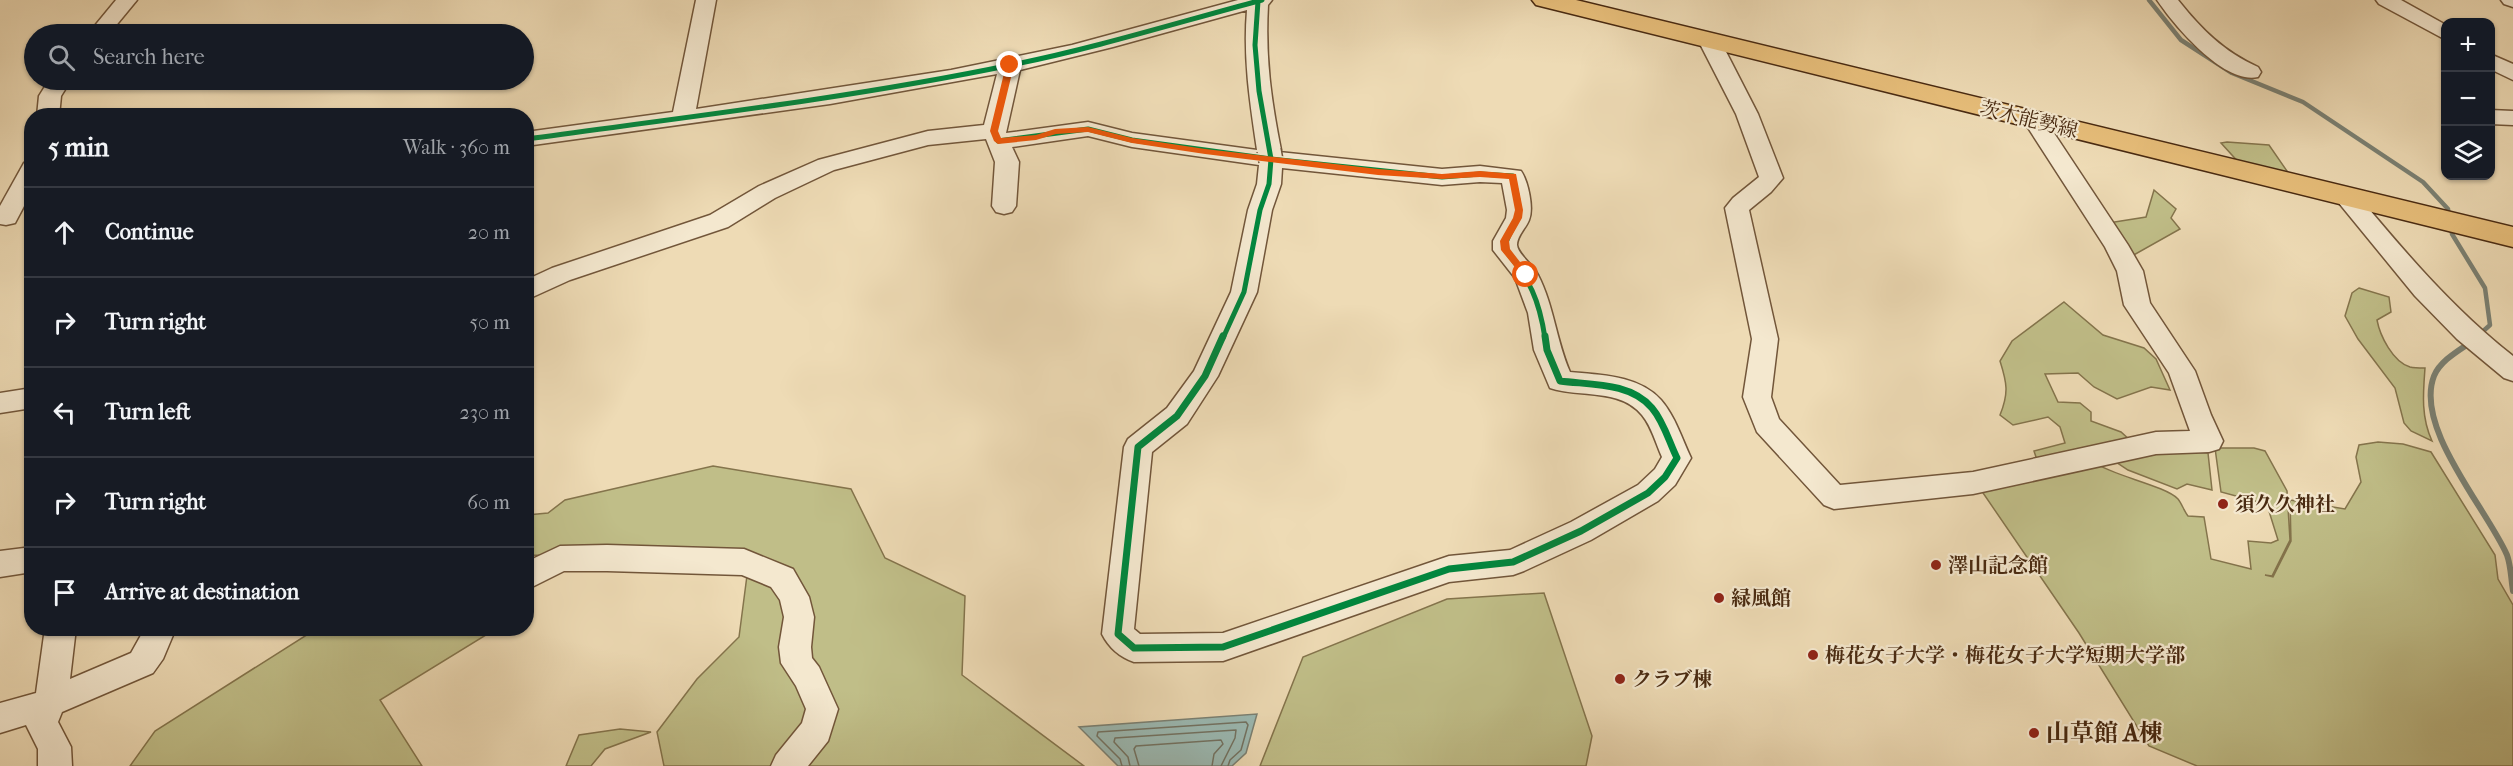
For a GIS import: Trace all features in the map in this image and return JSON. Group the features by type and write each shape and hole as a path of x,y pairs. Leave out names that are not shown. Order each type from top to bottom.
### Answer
{"main road":[{"name":"茨木能勢線","path":"1545,0 2513,237"}],"street":[{"path":"107,24 127,0"},
{"path":"683,117 706,0"},
{"path":"2167,0 2194,35 2235,66 2250,72"},
{"path":"2386,0 2441,32"},
{"path":"534,138 818,98 1010,65 1260,1 1255,45 1259,91 1270,156 1269,184 1260,210 1244,292 1205,376 1177,416 1138,447 1118,634 1134,648 1223,647 1449,569 1513,562 1581,531 1648,493 1665,477 1677,458 1652,409 1638,397 1620,388 1560,381 1547,350 1541,314 1526,275 1505,250 1505,241 1518,218 1519,210 1513,176 1480,174 1442,177 1378,172 1205,151 1132,140 1088,129 1055,132 1036,137 928,138 826,165 767,192 719,221 561,274 534,287"},
{"path":"1709,40 1747,114 1771,178 1763,189 1748,196 1737,208 1765,339 1757,397 1767,424 1834,497 1973,483 2156,443 2209,441 2196,415 2182,371 2136,305 2130,271 2116,245 2034,120"},
{"path":"2495,63 2513,73"},
{"path":"1005,206 1007,162 996,136 1010,65"},
{"path":"49,108 50,96 54,90"},
{"path":"2495,117 2513,118"},
{"path":"3,217 24,182"},
{"path":"2346,197 2398,261 2472,338 2513,371"},
{"path":"3,217 24,213"},
{"path":"0,403 24,399"},
{"path":"534,573 560,559 607,558 744,562 782,578 794,597 799,617 795,647 797,663 808,677 822,709 816,730 788,766"},
{"path":"0,564 24,560"},
{"path":"55,766 55,742 41,722 51,702 60,636"},
{"path":"0,718 39,707 141,663 152,649 158,636"}],"shaded area":[{"path":"2221,143 2269,145 2289,174 2242,166"},
{"path":"2154,190 2176,209 2171,218 2180,229 2132,256 2108,223 2146,217"},
{"path":"2359,288 2389,297 2391,312 2377,320 2384,341 2398,360 2404,364 2425,368 2424,414 2432,441 2411,431 2404,423 2395,388 2358,339 2345,316 2352,293"},
{"path":"2064,302 2103,335 2144,348 2156,359 2170,390 2151,387 2117,399 2094,387 2078,373 2045,374 2058,402 2080,403 2091,412 2091,421 2121,432 2131,441 2038,463 2034,451 2065,443 2060,427 2048,417 2013,425 2000,415 2006,388 2000,361 2012,341"},
{"path":"2378,442 2403,444 2431,452 2495,555 2498,579 2513,605 2513,766 2197,766 2149,746 2079,633 1981,490 2095,463 2172,494 2178,499 2188,516 2204,517 2211,559 2251,569 2248,541 2271,543 2278,540 2268,508 2262,503 2221,492 2215,448 2254,448 2265,451 2287,491 2290,540 2272,576 2265,575 2273,577 2291,541 2290,500 2345,509 2361,482 2356,457 2359,445"},
{"path":"2162,449 2208,453 2212,490 2187,484 2177,489 2128,470 2113,460"},
{"path":"713,466 851,489 885,558 965,596 962,675 1084,766 664,766 657,732 697,679 739,637 749,560 534,555 534,514 548,513 565,500"},
{"path":"1544,593 1592,736 1586,766 1260,766 1303,657 1447,599"},
{"path":"305,636 484,636 380,700 422,766 130,766 155,731"},
{"path":"620,729 651,732 605,749 591,766 566,766 579,735"}],"water":[{"path":"1257,714 1246,753 1232,766 1118,766 1079,727"}],"waterway":[{"path":"2149,0 2181,40 2232,73 2303,102 2423,182 2448,209 2449,217"},
{"path":"2451,226 2452,234 2485,288 2490,325 2480,334"},
{"path":"2471,342 2445,361 2434,376 2431,397 2434,419 2456,468 2507,555 2513,591"}],"cycle path":[{"path":"534,138 769,106 951,77 1074,51 1262,0"},
{"path":"998,141 1088,129 1132,140 1205,151 1378,172 1442,177 1480,174 1513,176 1519,210 1518,218 1505,241 1505,250 1526,275 1541,313 1547,350 1560,381 1621,389 1643,400 1656,414 1677,458 1665,477 1648,493 1581,531 1513,562 1449,569 1223,647 1134,648 1118,634 1138,447 1177,416 1205,376 1244,292 1260,210 1269,184 1271,161 1259,91 1255,45 1258,1"}],"place":[{"name":"須久久神社","path":"2223,504"},
{"name":"澤山記念館","path":"1936,565"},
{"name":"緑風館","path":"1719,598"},
{"name":"梅花女子大学・梅花女子大学短期大学部","path":"1813,655"},
{"name":"クラブ棟","path":"1620,679"},
{"name":"山草館 A棟","path":"2034,733"}],"route":[{"path":"1010,65 994,131 998,141 1088,129 1132,140 1205,151 1378,172 1442,177 1480,174 1513,176 1519,210 1518,218 1505,241 1505,250 1526,275"}]}
